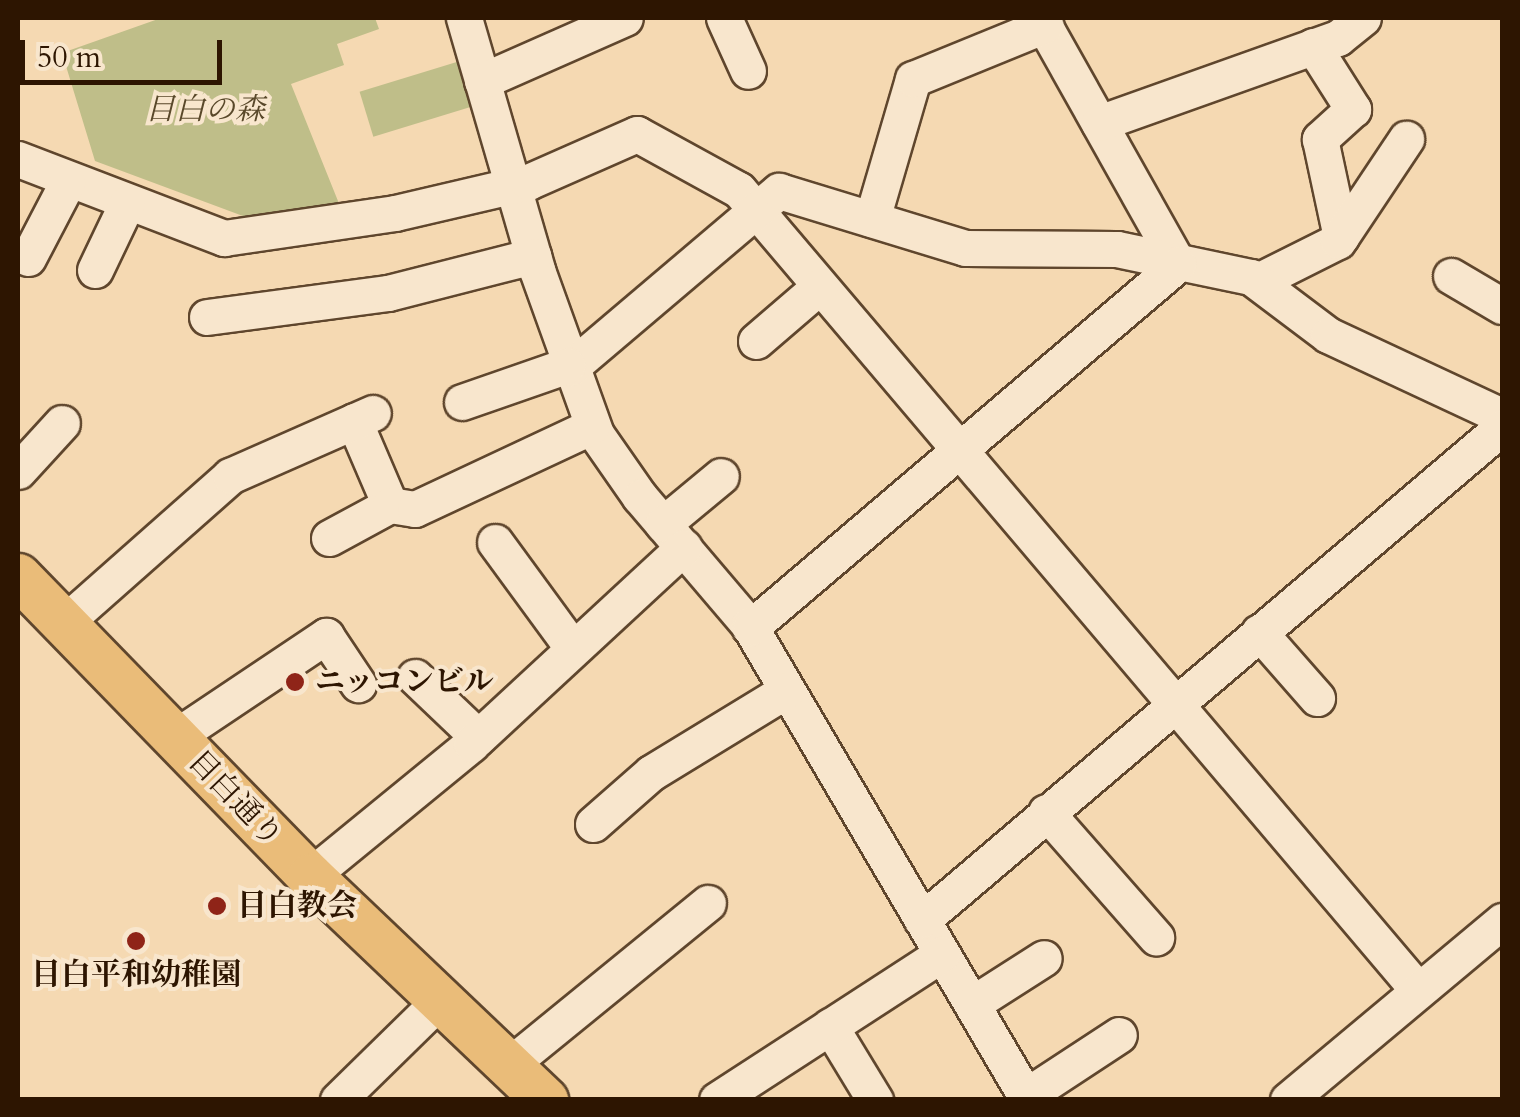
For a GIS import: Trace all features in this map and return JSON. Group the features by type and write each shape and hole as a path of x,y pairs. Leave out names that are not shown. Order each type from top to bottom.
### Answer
{"main road":[{"name":"目白通り","path":"35,602 438,1002 545,1100"}],"street":[{"path":"464,18 533,256 592,426 673,536 750,628 1027,1098 1119,1035"},
{"path":"482,80 586,26 625,18"},
{"path":"724,18 748,71"},
{"path":"1099,123 1313,46 1363,18"},
{"path":"872,219 913,79 1042,21 1178,264"},
{"path":"1313,46 1354,109 1320,139 1341,237"},
{"path":"18,159 67,183 127,203 222,224 395,213 512,184 637,134 739,190 1418,990"},
{"path":"1258,280 1341,237 1406,139"},
{"path":"28,258 67,183"},
{"path":"462,402 569,366 778,190 965,248 1117,249 1258,280 1328,335 1502,416"},
{"path":"96,270 127,203"},
{"path":"206,317 388,293 533,256"},
{"path":"750,628 1178,264"},
{"path":"1451,276 1502,306"},
{"path":"756,341 820,286"},
{"path":"35,602 230,476 363,417 390,505"},
{"path":"18,471 62,423"},
{"path":"329,538 390,505 415,509 592,426"},
{"path":"922,920 1502,426"},
{"path":"310,876 478,737 571,646 673,536 721,476"},
{"path":"495,542 571,646"},
{"path":"1259,632 1317,698"},
{"path":"175,737 326,636 358,684"},
{"path":"415,677 478,737"},
{"path":"593,824 652,773 787,690"},
{"path":"1046,812 1156,936"},
{"path":"508,1066 708,903"},
{"path":"1288,1100 1502,921"},
{"path":"717,1100 942,954"},
{"path":"972,1004 1044,958"},
{"path":"338,1100 438,1002"},
{"path":"830,1026 875,1100"}],"green space":[{"name":"目白の森","path":"161,18 375,18 379,29 337,44 344,65 291,84 340,206 251,219 95,161 62,53"},
{"path":"460,61 474,106 373,137 360,92"}],"place":[{"name":"ニッコンビル","path":"295,682"},
{"name":"目白教会","path":"217,906"},
{"name":"目白平和幼稚園","path":"136,941"}]}
